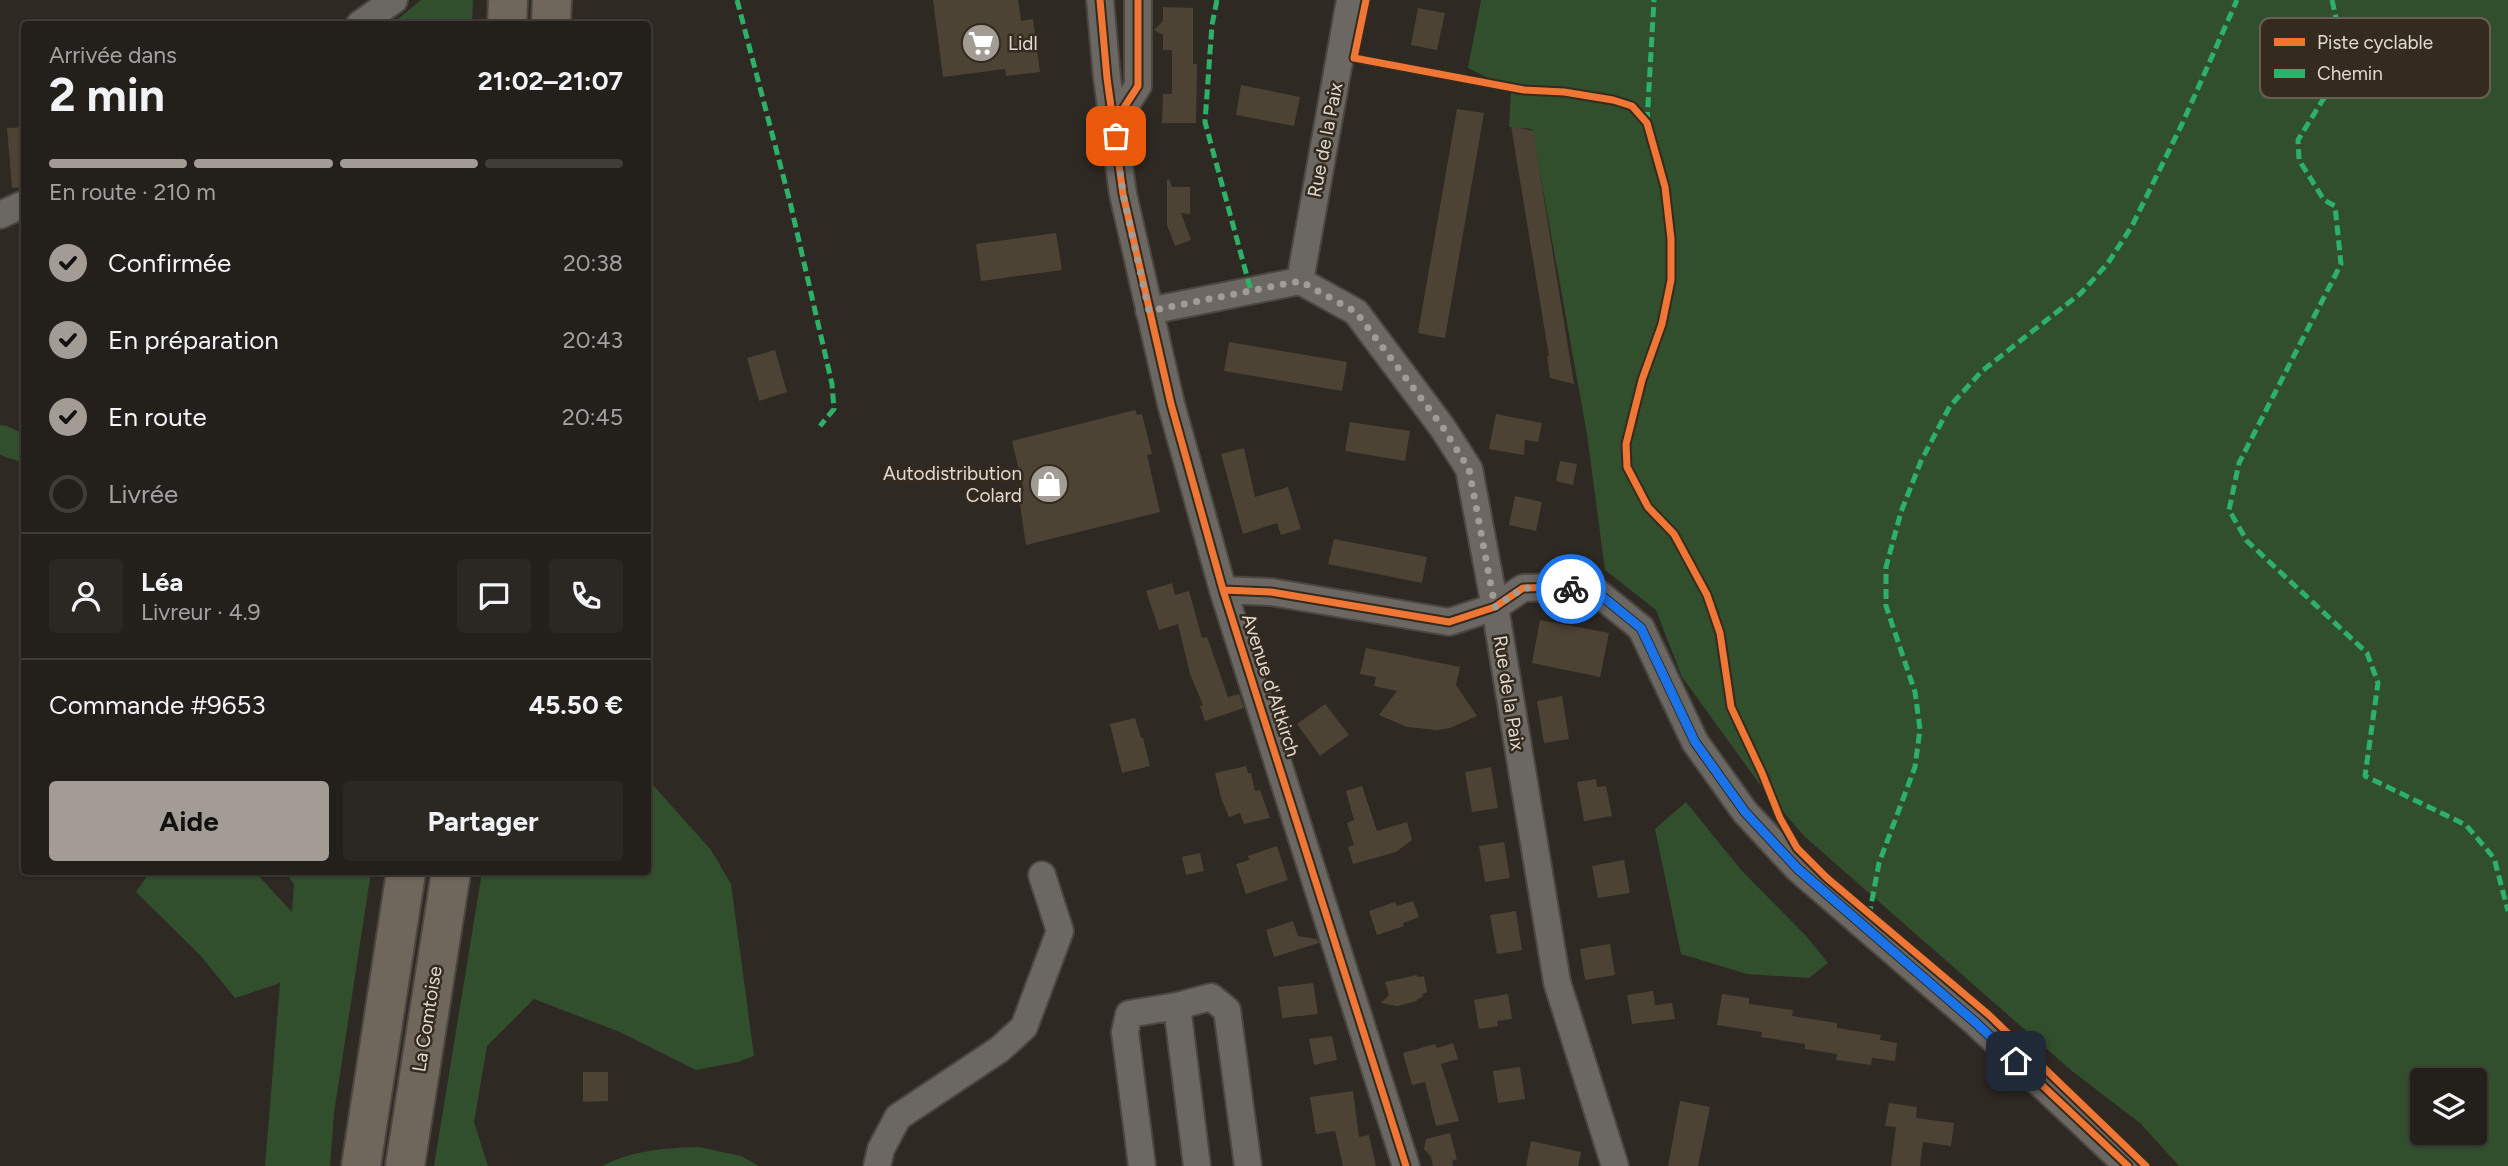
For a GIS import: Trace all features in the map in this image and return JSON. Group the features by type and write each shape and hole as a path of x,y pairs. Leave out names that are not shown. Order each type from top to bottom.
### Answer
{"highway":[{"path":"507,21 508,0"},
{"path":"551,21 552,0"},
{"path":"361,1166 406,875"},
{"name":"La Comtoise","path":"405,1166 451,875"}],"street":[{"path":"364,21 394,0"},
{"name":"Avenue d'Altkirch","path":"1100,0 1107,78 1123,194 1171,404 1223,590 1406,1166"},
{"path":"1114,123 1138,86 1138,0"},
{"name":"Rue de la Paix","path":"1350,0 1300,281 1356,312 1442,426 1469,469 1495,607 1557,982 1615,1166"},
{"path":"0,215 21,205"},
{"path":"1149,311 1300,281"},
{"path":"1223,590 1271,592 1449,622 1495,607 1523,588 1560,587 1598,593 1641,628 1695,742 1745,812 1798,869 1976,1023 2128,1166"},
{"path":"877,1166 881,1149 898,1117 1000,1049 1024,1027 1060,931 1042,875"},
{"path":"1142,1166 1125,1032 1129,1014 1211,997 1227,1010 1248,1166"},
{"path":"1177,1006 1197,1166"}],"green space":[{"path":"421,0 473,0 472,21 396,21"},
{"path":"1481,0 2508,0 2508,1166 2179,1166 2140,1123 2072,1071 1804,836 1761,786 1682,677 1656,610 1605,570 1587,434 1532,129 1509,127 1511,89 1468,68"},
{"path":"0,425 21,433 21,462 0,455"},
{"path":"651,782 711,850 731,884 754,1056 696,1070 620,1032 534,999 487,1046 474,1122 488,1166 434,1166 482,875 651,875"},
{"path":"1686,802 1741,870 1807,937 1828,963 1809,978 1747,974 1681,954 1655,829"},
{"path":"148,875 258,875 292,912 294,884 287,875 371,875 334,1113 330,1166 265,1166 280,983 235,998 200,955 136,892"},
{"path":"699,1147 741,1156 759,1166 602,1166 637,1153"}],"building":[{"name":"Lidl","path":"933,0 1018,0 1021,21 1033,19 1040,72 1006,76 1005,69 943,77"},
{"path":"1163,7 1193,8 1193,64 1197,64 1196,123 1162,123 1163,94 1172,94 1172,50 1163,50 1163,35 1154,30 1163,21"},
{"path":"1418,8 1445,13 1437,50 1411,45"},
{"path":"1241,85 1300,97 1294,126 1236,115"},
{"path":"1457,109 1484,113 1445,338 1418,333"},
{"path":"1511,126 1533,131 1574,384 1550,378 1547,355 1549,356"},
{"path":"21,127 21,187 12,188 7,128"},
{"path":"1169,179 1172,187 1190,187 1190,214 1181,213 1191,240 1175,246 1167,225"},
{"path":"1056,233 1062,270 981,281 976,244"},
{"path":"1229,342 1347,362 1342,391 1224,371"},
{"path":"775,350 787,392 759,401 747,358"},
{"path":"1135,410 1137,415 1142,414 1152,454 1147,455 1160,512 1026,545 1018,492 1024,491 1012,441"},
{"path":"1496,414 1542,423 1538,442 1525,440 1524,455 1489,449"},
{"path":"1350,422 1410,431 1405,461 1345,451"},
{"path":"1244,448 1255,497 1288,487 1301,529 1281,535 1277,523 1243,534 1221,454"},
{"path":"1560,461 1577,464 1573,485 1556,481"},
{"path":"1515,496 1542,502 1536,531 1509,525"},
{"path":"1334,539 1427,557 1422,583 1328,564"},
{"path":"1172,583 1175,595 1189,591 1202,638 1207,637 1228,697 1239,694 1244,708 1205,721 1200,706 1203,705 1190,674 1178,624 1159,630 1146,591"},
{"path":"1540,620 1609,633 1600,677 1532,663"},
{"path":"1366,648 1460,667 1456,685 1477,716 1450,728 1437,730 1407,727 1379,715 1397,691 1374,686 1376,677 1360,674"},
{"path":"1562,696 1569,739 1544,743 1537,701"},
{"path":"1325,704 1349,735 1320,756 1297,724"},
{"path":"1135,718 1150,766 1122,773 1110,724"},
{"path":"1246,766 1248,773 1251,773 1255,791 1260,790 1270,818 1244,824 1240,813 1229,817 1215,773"},
{"path":"1491,767 1498,808 1472,812 1465,772"},
{"path":"1596,779 1597,787 1606,786 1612,816 1584,821 1577,782"},
{"path":"1362,786 1377,831 1407,822 1412,840 1396,852 1353,864 1348,847 1354,845 1347,823 1354,820 1346,791"},
{"path":"1504,842 1510,878 1485,882 1479,846"},
{"path":"1277,846 1288,880 1246,894 1236,864 1249,860 1248,856"},
{"path":"1200,853 1204,871 1186,875 1182,857"},
{"path":"1624,860 1630,893 1598,898 1592,866"},
{"path":"1413,901 1419,917 1403,923 1404,926 1377,935 1369,911 1395,902 1397,906"},
{"path":"1516,911 1522,950 1497,954 1490,915"},
{"path":"1293,921 1298,936 1317,939 1319,943 1274,957 1266,930"},
{"path":"1610,944 1615,975 1585,980 1580,949"},
{"path":"1424,976 1427,992 1422,994 1423,997 1397,1006 1381,1003 1389,995 1385,982"},
{"path":"1313,983 1318,1014 1282,1018 1278,987"},
{"path":"1653,991 1655,1005 1672,1003 1675,1019 1632,1024 1627,995"},
{"path":"1508,994 1512,1019 1497,1021 1498,1026 1479,1029 1474,1000"},
{"path":"1722,994 1749,998 1749,1004 1793,1010 1792,1016 1837,1023 1837,1028 1881,1035 1880,1040 1897,1043 1895,1061 1872,1058 1871,1065 1836,1060 1837,1054 1805,1049 1805,1044 1761,1037 1762,1032 1717,1025"},
{"path":"1332,1036 1337,1060 1314,1065 1309,1039"},
{"path":"1453,1043 1458,1059 1441,1064 1459,1121 1436,1126 1425,1082 1412,1085 1403,1053 1435,1044 1437,1048"},
{"path":"1520,1067 1525,1099 1498,1103 1493,1071"},
{"path":"583,1072 608,1072 608,1101 583,1102"},
{"path":"1353,1091 1359,1137 1369,1135 1376,1166 1343,1166 1335,1131 1316,1134 1310,1097"},
{"path":"1680,1101 1710,1107 1698,1166 1668,1166"},
{"path":"1889,1103 1917,1107 1916,1118 1954,1123 1951,1146 1923,1142 1920,1166 1891,1166 1896,1127 1885,1126"},
{"path":"1450,1133 1457,1159 1452,1161 1453,1166 1433,1166 1431,1157 1424,1149 1426,1139"},
{"path":"1531,1141 1581,1152 1578,1166 1526,1166"}],"marked path":[{"path":"737,0 790,202 832,384 834,409 820,426"},
{"path":"1217,0 1212,25 1205,122 1251,291"},
{"path":"1647,122 1654,0"},
{"path":"1869,916 1879,863 1915,767 1920,729 1915,692 1886,606 1886,567 1901,512 1921,461 1950,406 1982,371 2081,293 2108,263 2132,226 2183,122 2237,0"},
{"path":"2332,0 2336,18"},
{"path":"2324,98 2298,140 2299,160 2324,200 2335,206 2341,264 2239,463 2229,510 2247,541 2367,653 2378,683 2365,776 2466,825 2494,858 2508,911"}],"cycle path":[{"path":"1100,0 1107,78 1123,194 1171,404 1223,590 1406,1166"},
{"path":"1114,123 1138,86 1138,0"},
{"path":"1366,0 1354,58 1524,90 1564,92 1613,100 1632,106 1647,123 1665,187 1671,239 1671,280 1662,324 1642,380 1626,444 1627,467 1648,507 1674,534 1707,595 1720,633 1731,707 1780,818 1797,848 1827,878 1989,1015 2146,1166"},
{"path":"1223,590 1271,592 1449,622 1495,607 1523,588 1560,587 1598,593 1641,628 1695,742 1745,812 1798,869 1976,1023 2128,1166"}],"way so far":[{"path":"1116,136 1123,194 1149,311 1300,281 1356,312 1442,426 1469,469 1495,607 1523,588 1571,589"}],"place":[{"name":"Lidl","path":"981,43"},
{"name":"Autodistribution Colard","path":"1049,484"}],"route":[{"path":"1571,589 1598,593 1641,628 1695,742 1745,812 1798,869 2016,1061"}]}
